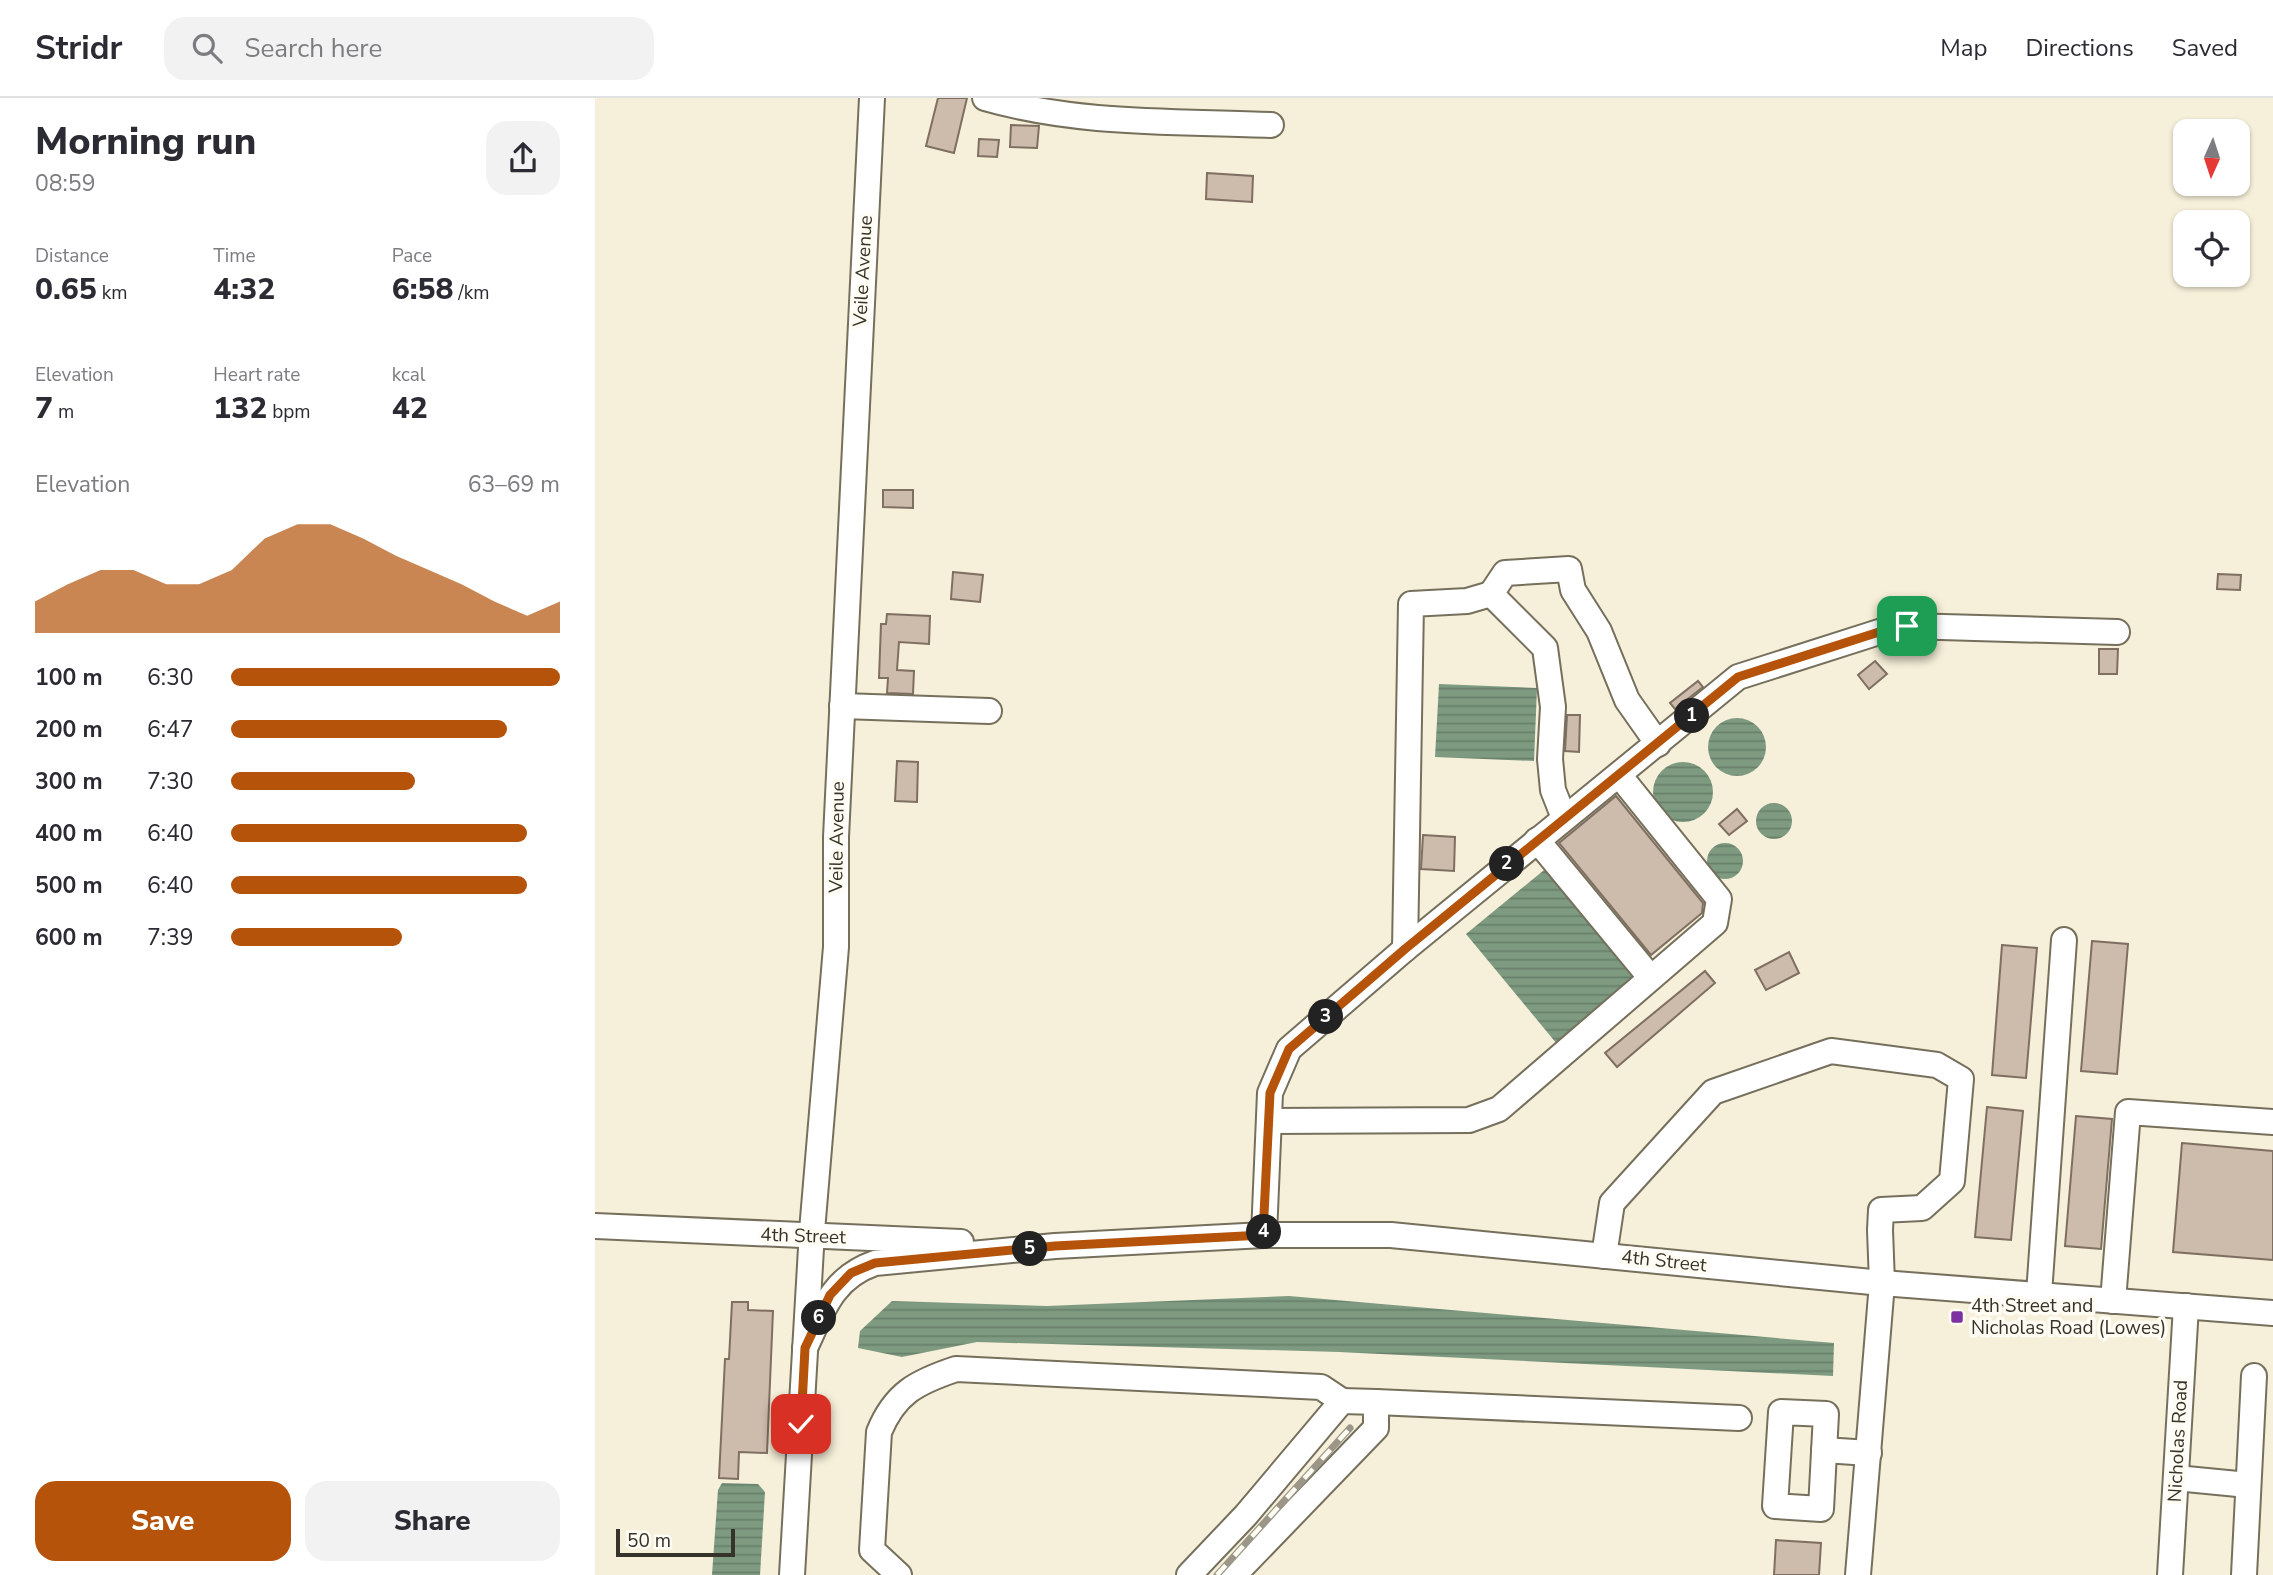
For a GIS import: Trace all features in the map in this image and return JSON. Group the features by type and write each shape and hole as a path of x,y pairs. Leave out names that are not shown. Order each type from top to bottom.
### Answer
{"street":[{"name":"Veile Avenue","path":"792,1575 811,1237 836,947 835,837 871,98"},
{"path":"985,98 1020,108 1091,118 1272,125"},
{"path":"1405,949 1411,604 1467,601 1491,594 1505,573 1569,569 1573,590 1599,631 1627,700 1658,744"},
{"path":"1491,594 1545,648 1553,707 1550,759 1553,790 1564,818"},
{"path":"1263,1235 1270,1093 1289,1049 1405,949 1738,677 1879,632 1907,626 2117,632"},
{"path":"842,706 989,711"},
{"path":"1270,1121 1469,1121 1499,1109 1715,922 1719,899 1619,775"},
{"path":"1537,840 1650,977"},
{"path":"2039,1294 2064,940"},
{"path":"1604,1256 1612,1203 1713,1092 1831,1051 1937,1065 1961,1079 1952,1181 1922,1208 1881,1210 1882,1283 1858,1575"},
{"path":"2113,1301 2128,1112 2273,1122"},
{"name":"4th Street","path":"595,1226 1055,1246 1263,1235 1391,1235 1882,1283 2273,1313"},
{"path":"805,1348 830,1295 851,1273 862,1268 875,1263 1055,1246"},
{"name":"Nicholas Road","path":"2170,1575 2186,1306"},
{"path":"899,1575 872,1550 880,1432 895,1402 925,1380 956,1369 1321,1387 1342,1401 1739,1418"},
{"path":"2243,1575 2254,1376"},
{"path":"1189,1575 1246,1515 1342,1401"},
{"path":"1234,1575 1376,1428 1376,1402"},
{"path":"1824,1450 1869,1453"},
{"path":"2176,1478 2248,1485"}],"shaded area":[{"path":"1439,684 1537,688 1534,761 1435,757"},
{"path":"1731,718 1743,718 1753,722 1762,731 1766,753 1758,768 1743,776 1731,776 1721,772 1712,763 1708,753 1708,741 1712,731 1721,722"},
{"path":"1683,762 1704,771 1713,792 1704,813 1683,822 1662,813 1653,792 1662,771"},
{"path":"1774,803 1787,808 1792,821 1787,834 1774,839 1761,834 1756,821 1761,808"},
{"path":"1725,843 1738,848 1743,861 1738,874 1725,879 1712,874 1707,861 1712,848"},
{"path":"1549,866 1640,975 1557,1044 1466,934"},
{"path":"1289,1296 1834,1343 1833,1376 1339,1352 977,1342 902,1357 858,1348 860,1331 892,1301 1047,1306"},
{"path":"722,1483 758,1484 765,1492 760,1575 712,1575 718,1490"}],"building":[{"path":"938,98 967,98 954,153 926,146"},
{"path":"1011,125 1039,126 1037,148 1010,147"},
{"path":"979,139 999,140 997,157 978,156"},
{"path":"1207,173 1253,176 1252,202 1206,199"},
{"path":"883,490 913,490 913,508 883,507"},
{"path":"953,572 983,575 980,602 951,599"},
{"path":"2218,574 2241,575 2240,590 2217,589"},
{"path":"887,614 930,616 929,644 899,642 897,670 914,671 913,694 887,693 888,678 879,678 881,624 886,624"},
{"path":"2099,649 2118,649 2117,674 2099,674"},
{"path":"1875,661 1887,674 1869,689 1858,675"},
{"path":"1698,681 1703,687 1675,709 1670,703"},
{"path":"1567,715 1580,715 1579,752 1565,751"},
{"path":"897,761 918,762 917,802 895,801"},
{"path":"1616,796 1703,903 1702,913 1651,955 1559,843"},
{"path":"1737,809 1747,821 1729,835 1719,824"},
{"path":"1423,835 1455,837 1454,871 1421,869"},
{"path":"2092,941 2128,944 2117,1074 2081,1071"},
{"path":"2002,945 2037,948 2026,1078 1992,1075"},
{"path":"1789,952 1799,973 1766,990 1755,970"},
{"path":"1705,971 1715,983 1617,1067 1605,1053"},
{"path":"1987,1107 2023,1111 2011,1240 1975,1237"},
{"path":"2076,1116 2112,1119 2101,1249 2065,1246"},
{"path":"2182,1143 2273,1151 2273,1260 2173,1252"},
{"path":"732,1302 748,1302 748,1310 773,1311 767,1453 739,1452 738,1479 719,1478 725,1359 729,1359"},
{"path":"1776,1540 1821,1543 1819,1575 1774,1575"}],"railway":[{"path":"1217,1575 1350,1428"}],"place":[{"name":"4th Street and Nicholas Road (Lowes)","path":"1957,1317"}],"route":[{"path":"801,1424 805,1348 830,1295 851,1273 862,1268 875,1263 1055,1246 1263,1235 1270,1093 1289,1049 1405,949 1738,677 1879,632 1907,626"}]}
